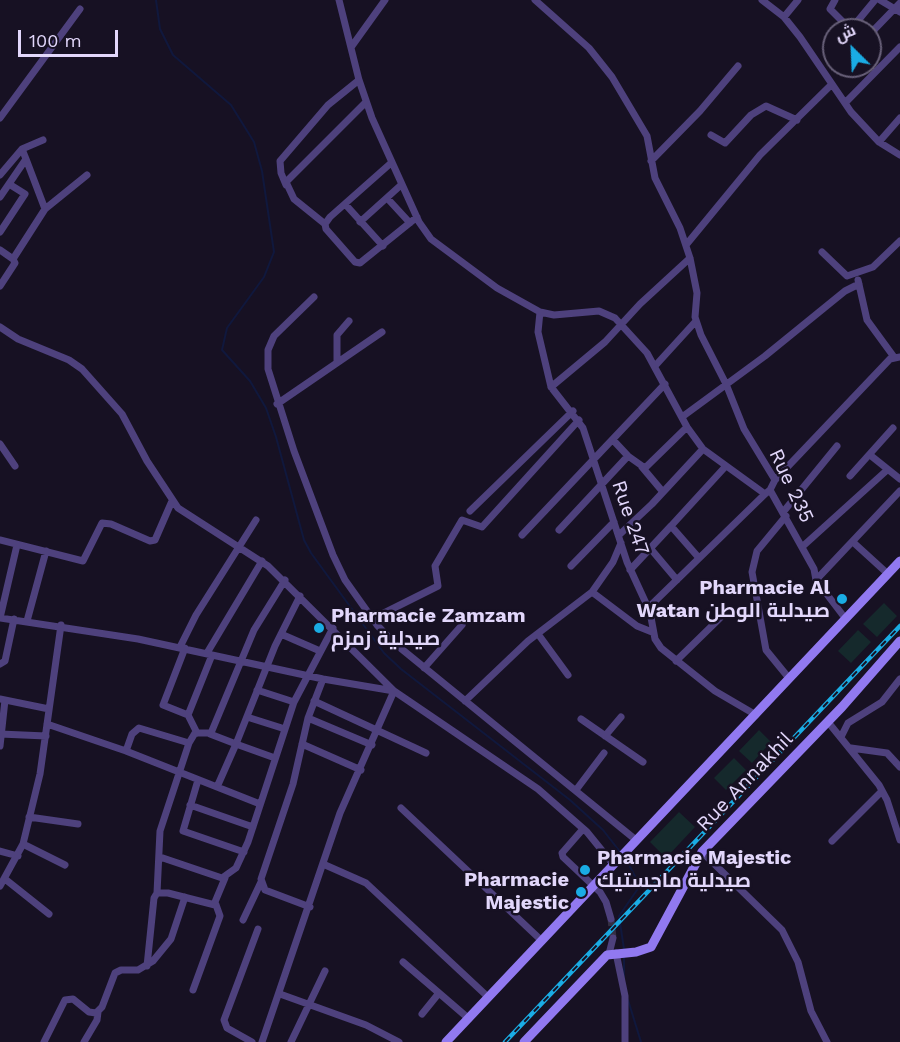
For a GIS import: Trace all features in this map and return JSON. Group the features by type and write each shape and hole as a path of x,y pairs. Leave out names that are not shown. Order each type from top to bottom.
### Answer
{"main road":[{"path":"446,1042 756,715 788,677 900,561"},
{"name":"Rue Annakhil","path":"616,953 651,947 702,852 828,722 900,642"},
{"path":"524,1042 616,953"}],"street":[{"path":"339,0 366,102 402,185 414,220"},
{"path":"352,46 385,0"},
{"path":"535,0 576,34 612,77 646,136 655,178 686,245 697,293 696,321 655,366"},
{"path":"762,0 784,17 851,112 879,142 900,155"},
{"path":"784,17 798,0"},
{"path":"836,0 830,9 847,26 856,23 875,0"},
{"path":"880,0 898,8 882,23"},
{"path":"0,118 80,9"},
{"path":"846,102 900,46"},
{"path":"651,161 700,111 738,66"},
{"path":"359,80 328,105 280,161 281,173 294,199 325,224 328,233 357,263 364,262 414,220"},
{"path":"686,245 760,155 831,85"},
{"path":"286,185 288,178 310,155 366,102"},
{"path":"711,135 725,143 752,115 766,106 796,120"},
{"path":"879,142 900,118"},
{"path":"0,175 22,149 43,140"},
{"path":"22,149 45,209"},
{"path":"0,197 26,159"},
{"path":"325,224 391,163"},
{"path":"13,259 45,209 87,175"},
{"path":"9,184 32,197 39,196"},
{"path":"360,222 402,185"},
{"path":"0,232 25,194"},
{"path":"387,198 444,249 497,288 540,312 554,315 599,311 608,313 623,324 655,366 687,427 703,449 725,467 768,492 648,608"},
{"path":"345,204 383,246"},
{"path":"822,252 844,276 873,267 900,241"},
{"path":"0,250 15,263 0,286"},
{"path":"540,312 538,332 551,387 597,350 640,303 690,258"},
{"path":"775,480 897,357 867,320 857,273"},
{"path":"682,417 845,291 859,284"},
{"path":"314,297 281,328 271,342 268,369 277,404 335,561 372,619 393,642 636,840"},
{"path":"337,362 337,335 349,321"},
{"name":"Rue 235","path":"696,321 726,384 744,429 775,480 768,492 785,513 814,569 816,580 845,618"},
{"path":"0,327 18,339 69,360 82,369 122,414 138,448 172,501 184,514 262,561 285,580 394,691 537,789 583,829 616,862"},
{"path":"277,404 382,332"},
{"path":"522,535 665,384"},
{"name":"Rue 247","path":"551,387 579,420 630,570 648,608 652,632 661,648 715,691 756,715"},
{"path":"470,511 573,411"},
{"path":"372,619 438,586 435,566 462,520 482,527 579,420"},
{"path":"642,467 648,466 687,427"},
{"path":"850,476 893,428"},
{"path":"613,440 627,456 642,467 663,492"},
{"path":"0,444 15,466"},
{"path":"788,677 766,650 752,572 757,551 837,446"},
{"path":"465,701 497,668 592,592 613,562 620,539 703,449"},
{"path":"870,455 886,471 900,479"},
{"path":"559,530 627,456"},
{"path":"630,570 725,467"},
{"path":"802,547 886,471"},
{"path":"816,580 854,543 900,490"},
{"path":"0,540 83,561 100,525 104,523 153,541 172,501"},
{"path":"197,733 188,715 163,705 183,648 238,546 256,520"},
{"path":"571,566 614,522"},
{"path":"671,526 699,558"},
{"path":"854,543 888,574"},
{"path":"17,544 0,618 61,625 183,648 323,679 394,691"},
{"path":"650,548 677,580"},
{"path":"27,621 46,551"},
{"path":"188,715 209,654 262,561"},
{"path":"210,734 254,630 285,580"},
{"path":"592,592 637,626 652,632"},
{"path":"217,787 281,634 300,596"},
{"path":"676,661 720,618"},
{"path":"0,664 5,661 14,620"},
{"path":"0,886 23,844 40,774 61,625"},
{"path":"424,668 462,625"},
{"path":"215,905 225,878 236,868 244,852 294,702 333,628"},
{"path":"281,634 320,651"},
{"path":"538,634 568,675"},
{"path":"243,920 261,882 293,784 308,718 323,679"},
{"path":"841,737 848,723 882,702 900,679"},
{"path":"257,690 294,702"},
{"path":"262,1042 310,907 340,813 394,691"},
{"path":"0,746 3,699 49,709"},
{"path":"314,701 426,753"},
{"path":"247,717 285,729"},
{"path":"605,736 621,717"},
{"path":"308,718 372,745"},
{"path":"581,719 643,762"},
{"path":"828,722 851,748 882,791 900,840"},
{"path":"47,724 180,771 260,804"},
{"path":"126,751 132,735 138,728 189,743"},
{"path":"197,733 210,734 275,759"},
{"path":"147,966 154,898 157,893 160,831 189,743 197,733"},
{"path":"1,734 46,736"},
{"path":"302,744 361,770"},
{"path":"851,748 887,753 900,767"},
{"path":"576,790 604,753"},
{"path":"198,780 183,831 244,852"},
{"path":"832,841 882,791"},
{"path":"190,805 253,826"},
{"path":"401,808 542,941"},
{"path":"29,817 78,824"},
{"path":"583,829 562,853 563,857 594,885 606,902 610,919"},
{"path":"23,844 65,866"},
{"path":"0,851 18,856"},
{"path":"702,852 782,930 798,962 811,1011 827,1042"},
{"path":"160,858 202,873 225,878"},
{"path":"323,864 366,883 488,997"},
{"path":"5,879 50,914"},
{"path":"261,882 265,890 310,907"},
{"path":"157,893 215,905 220,910 220,916 193,990"},
{"path":"84,1042 97,1020 98,1012 116,973 121,970 138,970 147,966 171,939 185,897"},
{"path":"252,1042 227,1028 224,1020 258,929"},
{"path":"613,938 625,996 625,1042"},
{"path":"403,962 468,1018"},
{"path":"291,1042 325,971"},
{"path":"422,1014 440,993"},
{"path":"280,994 386,1039 399,1042"},
{"path":"44,1042 65,1000 72,999 89,1012 98,1012"}],"green space":[{"path":"884,603 897,616 877,637 863,624"},
{"path":"858,630 871,642 851,663 838,651"},
{"path":"759,730 771,742 752,763 739,751"},
{"path":"734,758 746,770 726,790 714,778"},
{"path":"679,812 695,827 666,858 650,842"}],"waterway":[{"path":"156,0 160,29 173,55 231,105 254,142 262,171 274,252 264,277 227,328 222,350 250,381 266,408 304,540 311,553 384,653 401,669 570,800 603,830 621,853"},
{"path":"624,949 619,916 639,884 625,857"},
{"path":"624,955 624,979"},
{"path":"628,1000 641,1042"}],"tunnel":[{"path":"611,919 613,938"}],"railway":[{"path":"505,1042 900,626"}],"place":[{"name":"Pharmacie Al Watan صيدلية الوطن","path":"842,599"},
{"name":"Pharmacie Zamzam صيدلية زمزم","path":"319,628"},
{"name":"Pharmacie Majestic صيدلية ماجستيك","path":"585,870"},
{"name":"Pharmacie Majestic","path":"581,892"}]}
